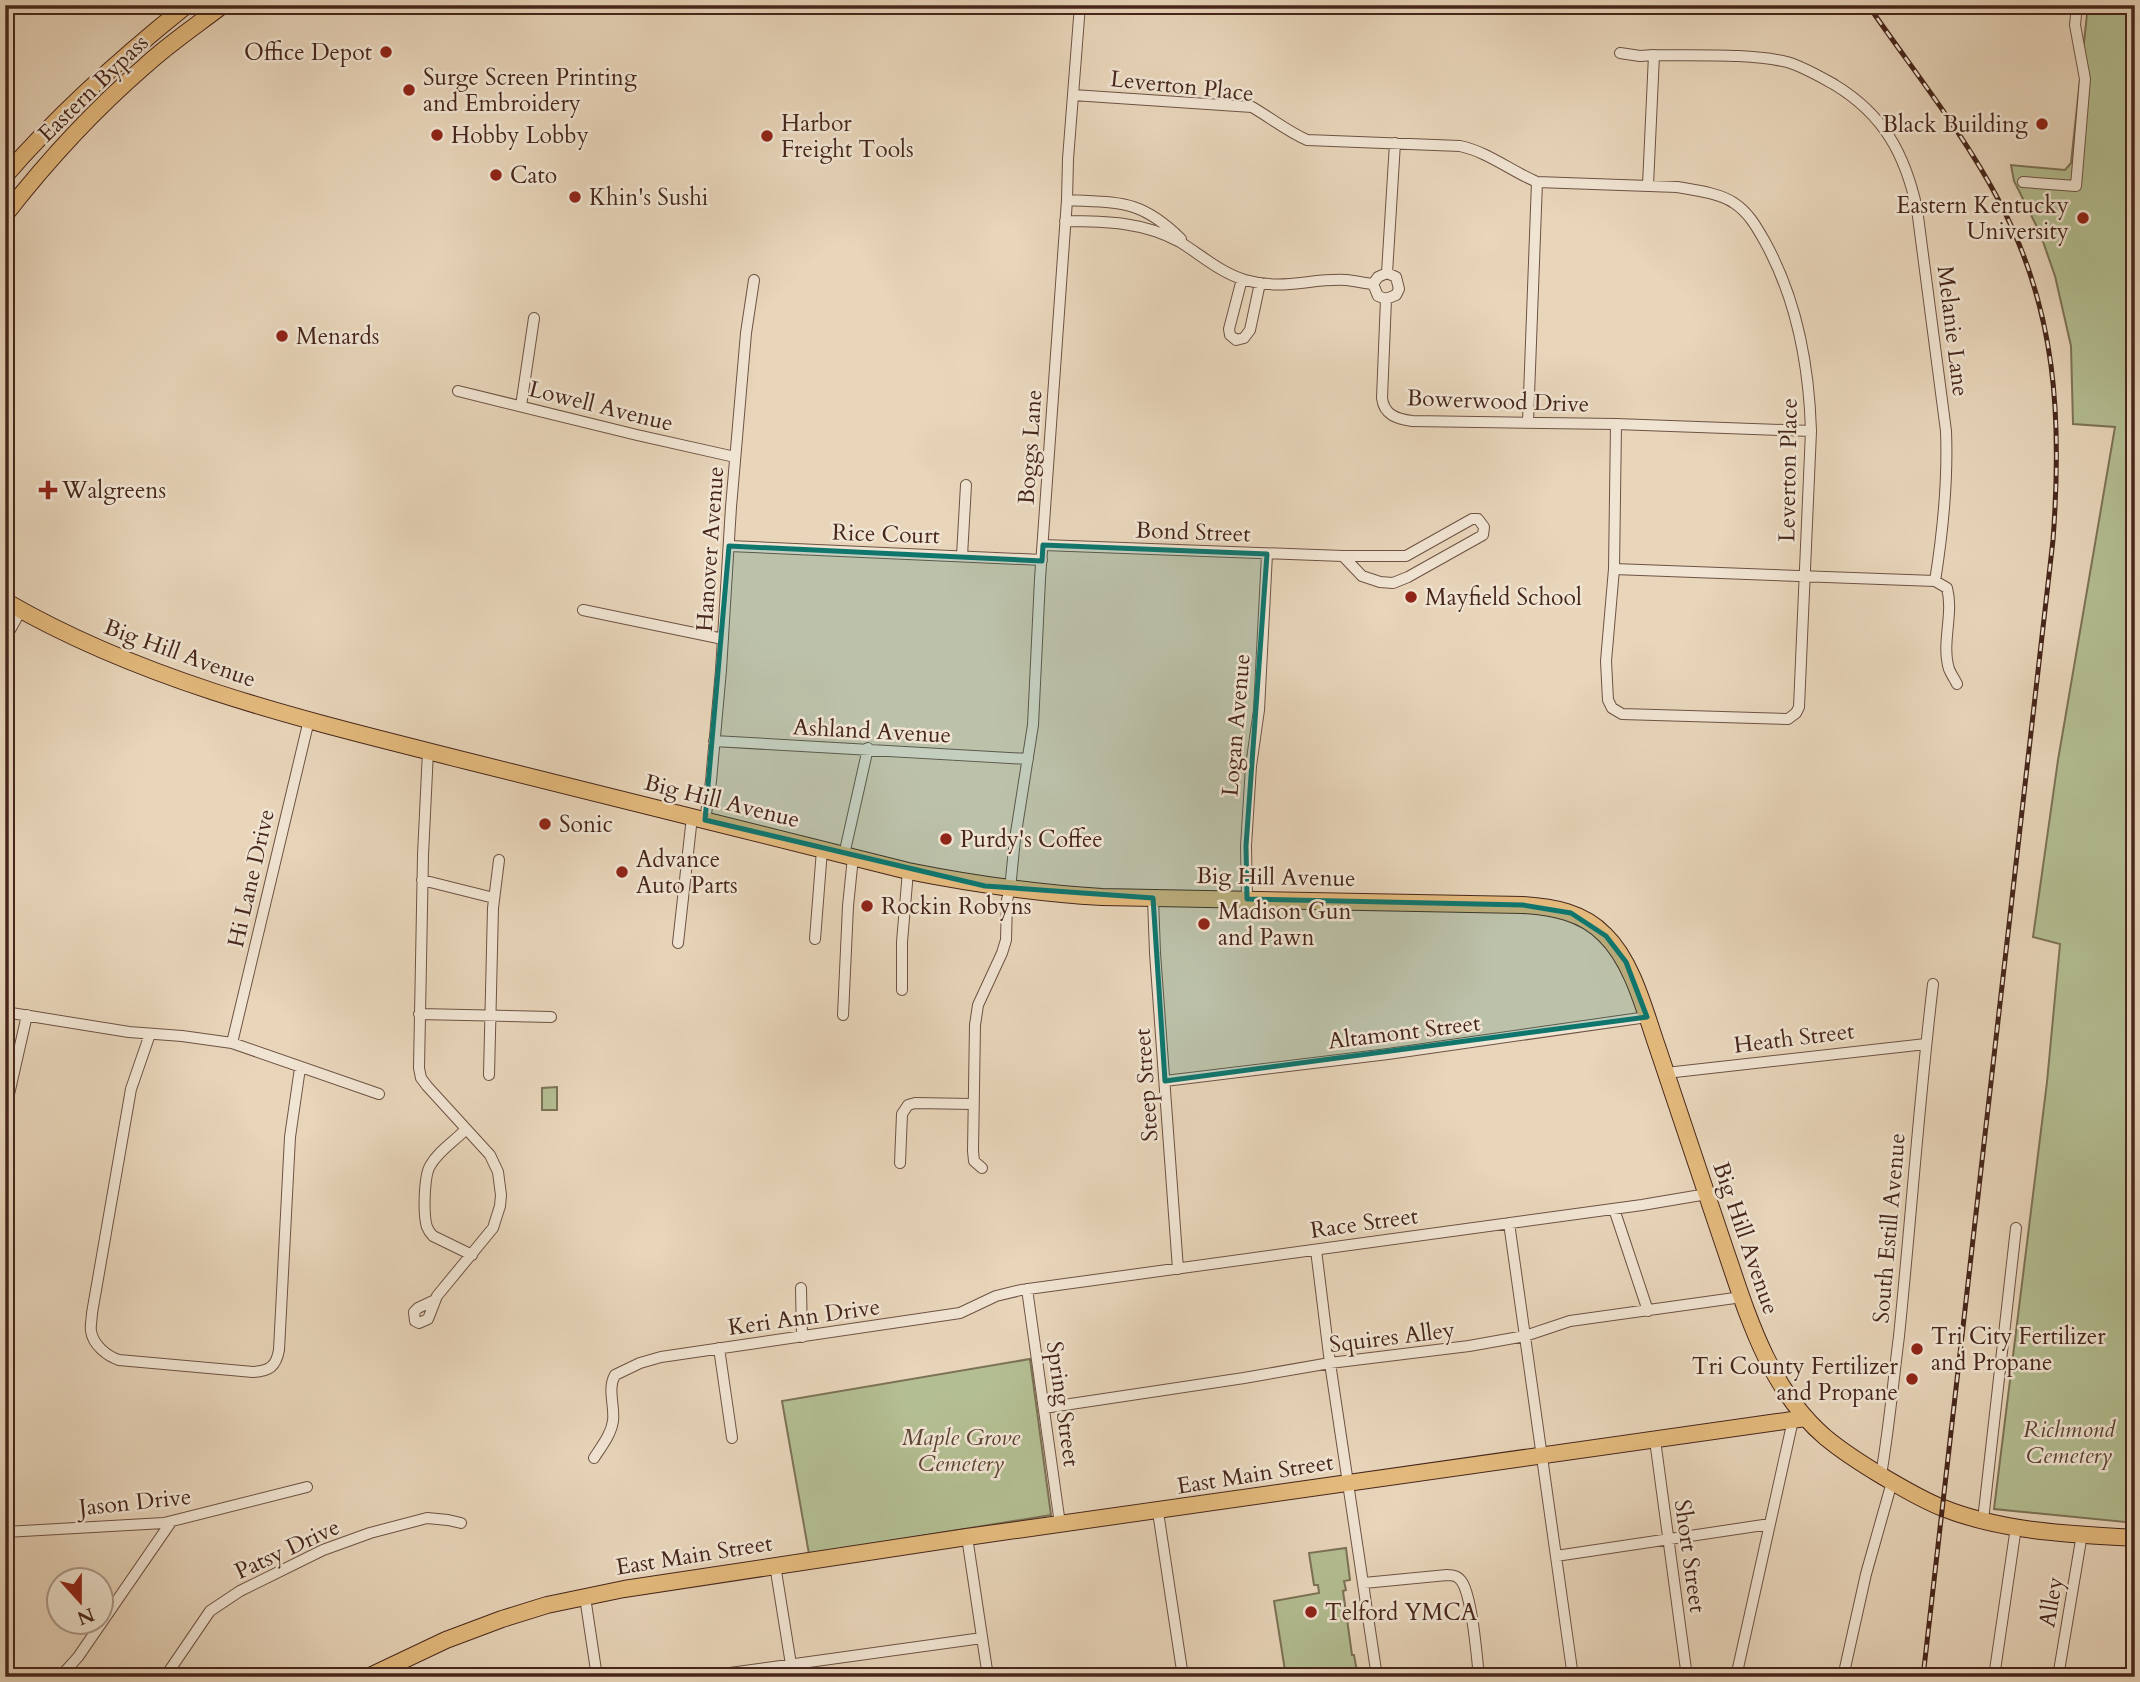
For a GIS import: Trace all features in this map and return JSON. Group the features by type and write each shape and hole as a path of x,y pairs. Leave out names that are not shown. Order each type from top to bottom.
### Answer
{"main road":[{"name":"Eastern Bypass","path":"5,176 94,83 187,5"},
{"name":"Eastern Bypass","path":"5,215 68,141 107,101 148,63 223,5"},
{"name":"Big Hill Avenue","path":"5,601 107,653 167,677 309,720 908,871 1061,895 1523,905 1552,907 1571,913 1606,936 1626,962 1742,1297 1766,1358 1799,1419"},
{"path":"1799,1419 1886,1478 1942,1508 2016,1527 2135,1538"},
{"name":"East Main Street","path":"368,1677 469,1631 522,1613 585,1597 674,1580 1799,1419"}],"street":[{"name":"Boggs Lane","path":"982,1168 974,1156 976,1011 1004,947 1007,900 1034,713 1080,5"},
{"path":"2023,182 2077,186 2085,79 2075,25 2077,5"},
{"name":"Melanie Lane","path":"1620,53 1640,57 1741,57 1785,62 1811,71 1867,108 1880,122 1902,157 1911,180 1917,209 1946,431 1947,464 1943,520 1935,581"},
{"path":"1648,185 1654,55"},
{"name":"Leverton Place","path":"1073,95 1252,107 1307,140 1460,146 1478,150 1537,182 1648,185 1699,190 1733,202 1752,219 1787,288 1801,337 1810,391 1811,431 1799,707 1788,719 1622,714 1612,708 1608,700 1606,661 1614,569 1616,424"},
{"path":"1387,273 1395,143"},
{"path":"1528,422 1537,182"},
{"path":"1067,200 1112,202 1140,208 1158,218 1188,247"},
{"path":"1065,221 1111,222 1143,227 1188,247 1242,279 1260,283 1282,286 1345,280 1373,284"},
{"path":"1387,273 1396,277 1400,285 1396,295 1386,299 1378,296 1373,284 1378,277 1387,273"},
{"path":"1242,279 1229,329 1230,335 1236,340 1244,338 1250,330 1260,283"},
{"name":"Hanover Avenue","path":"678,943 714,741 735,457 748,310 754,280"},
{"name":"Bowerwood Drive","path":"1386,299 1382,398 1383,407 1396,419 1811,431"},
{"path":"521,406 534,318"},
{"name":"Lowell Avenue","path":"458,391 735,457"},
{"path":"962,556 966,485"},
{"name":"Bond Street","path":"1043,545 1267,554 1406,556 1472,519 1478,519 1484,527 1483,535 1393,583 1362,576 1343,556"},
{"name":"Rice Court","path":"729,546 1042,560"},
{"name":"Logan Avenue","path":"1247,900 1246,846 1260,688 1267,554"},
{"path":"1614,569 1935,581 1947,588 1950,599 1947,649 1949,669 1957,684"},
{"path":"6,635 21,610"},
{"path":"583,610 723,639"},
{"name":"Hi Lane Drive","path":"232,1043 309,720"},
{"name":"Ashland Avenue","path":"714,741 868,748 1028,760"},
{"path":"843,1015 849,856 868,748"},
{"path":"428,751 419,1014 421,1078 490,1155 501,1183 500,1206 493,1228 435,1300"},
{"path":"815,939 822,850"},
{"path":"489,1075 494,898 499,860"},
{"path":"902,990 902,942 908,871"},
{"path":"422,880 494,898"},
{"name":"Steep Street","path":"1153,898 1178,1269"},
{"name":"South Estill Avenue","path":"1843,1677 1886,1478 1889,1419 1933,984"},
{"path":"5,1012 150,1034 232,1043 379,1094"},
{"path":"419,1014 551,1017"},
{"path":"5,1112 27,1016"},
{"name":"Altamont Street","path":"1165,1081 1388,1055 1647,1017"},
{"path":"150,1034 131,1089 92,1313 91,1332 99,1348 119,1360 253,1372 266,1371 274,1365 279,1350 290,1137 300,1068"},
{"name":"Heath Street","path":"1666,1073 1926,1044"},
{"path":"900,1163 902,1114 908,1105 973,1104"},
{"path":"466,1129 429,1168 426,1182 426,1222 433,1236 472,1255"},
{"name":"Race Street","path":"1027,1289 1707,1194"},
{"path":"1614,1209 1648,1311"},
{"path":"1508,1223 1573,1677"},
{"path":"1983,1520 2016,1228"},
{"path":"1316,1250 1330,1363 1377,1677"},
{"path":"801,1288 802,1337"},
{"name":"Keri Ann Drive","path":"594,1458 613,1420 612,1380 622,1370 661,1357 960,1313 996,1296 1027,1289"},
{"name":"Spring Street","path":"1027,1289 1060,1524"},
{"name":"Squires Alley","path":"1044,1408 1330,1363 1469,1346 1525,1336 1570,1321 1742,1297"},
{"path":"719,1348 732,1438"},
{"path":"1736,1677 1770,1524 1799,1419"},
{"name":"Short Street","path":"1655,1440 1687,1675"},
{"name":"Jason Drive","path":"5,1532 171,1522 307,1487"},
{"path":"1158,1511 1183,1677"},
{"name":"Patsy Drive","path":"165,1677 210,1611 240,1591 323,1550 370,1534 427,1518 461,1523"},
{"path":"60,1677 71,1667 171,1522"},
{"path":"1556,1556 1770,1524"},
{"path":"1994,1677 2016,1527"},
{"name":"Alley","path":"2057,1677 2082,1534"},
{"path":"967,1537 988,1677"},
{"path":"775,1565 793,1677"},
{"path":"1364,1583 1447,1575 1461,1580 1472,1620 1479,1677"},
{"path":"585,1597 597,1677"},
{"path":"701,1677 982,1638"},
{"path":"71,1667 78,1677"},
{"path":"1666,1677 1687,1675"}],"highlighted area":[{"path":"1043,545 1267,554 1246,846 1247,899 1523,905 1571,913 1606,936 1626,962 1647,1017 1165,1081 1153,898 985,886 705,820 729,546 1042,561"}],"green space":[{"name":"Richmond Cemetery","path":"2088,5 2135,5 2135,1523 1994,1509 2047,1082 2060,944 2033,937 2058,760 2115,427 2073,424 2071,346 2055,276 2040,233 2014,181 2011,165 2065,170 2071,163"},
{"path":"557,1087 557,1110 542,1110 542,1088"},
{"name":"Maple Grove Cemetery","path":"1030,1359 1051,1515 809,1554 782,1401"},
{"name":"Telford YMCA","path":"1346,1548 1350,1580 1344,1581 1346,1590 1343,1591 1352,1655 1358,1677 1286,1677 1274,1601 1319,1593 1318,1585 1314,1585 1309,1553"}],"railway":[{"path":"1868,5 1969,149 2018,241 2044,324 2055,408 2056,495 2053,540 1923,1677"}],"place":[{"name":"Office Depot","path":"386,52"},
{"name":"Surge Screen Printing and Embroidery","path":"409,90"},
{"name":"Black Building","path":"2042,124"},
{"name":"Hobby Lobby","path":"437,135"},
{"name":"Harbor Freight Tools","path":"767,136"},
{"name":"Cato","path":"496,175"},
{"name":"Khin's Sushi","path":"575,197"},
{"name":"Eastern Kentucky University","path":"2083,218"},
{"name":"Menards","path":"282,336"},
{"name":"Walgreens","path":"48,490"},
{"name":"Mayfield School","path":"1411,597"},
{"name":"Sonic","path":"545,824"},
{"name":"Purdy's Coffee","path":"946,839"},
{"name":"Advance Auto Parts","path":"622,872"},
{"name":"Rockin Robyns","path":"867,906"},
{"name":"Madison Gun and Pawn","path":"1204,924"},
{"name":"Tri City Fertilizer and Propane","path":"1917,1349"},
{"name":"Tri County Fertilizer and Propane","path":"1912,1379"},
{"name":"Telford YMCA","path":"1311,1612"}]}
